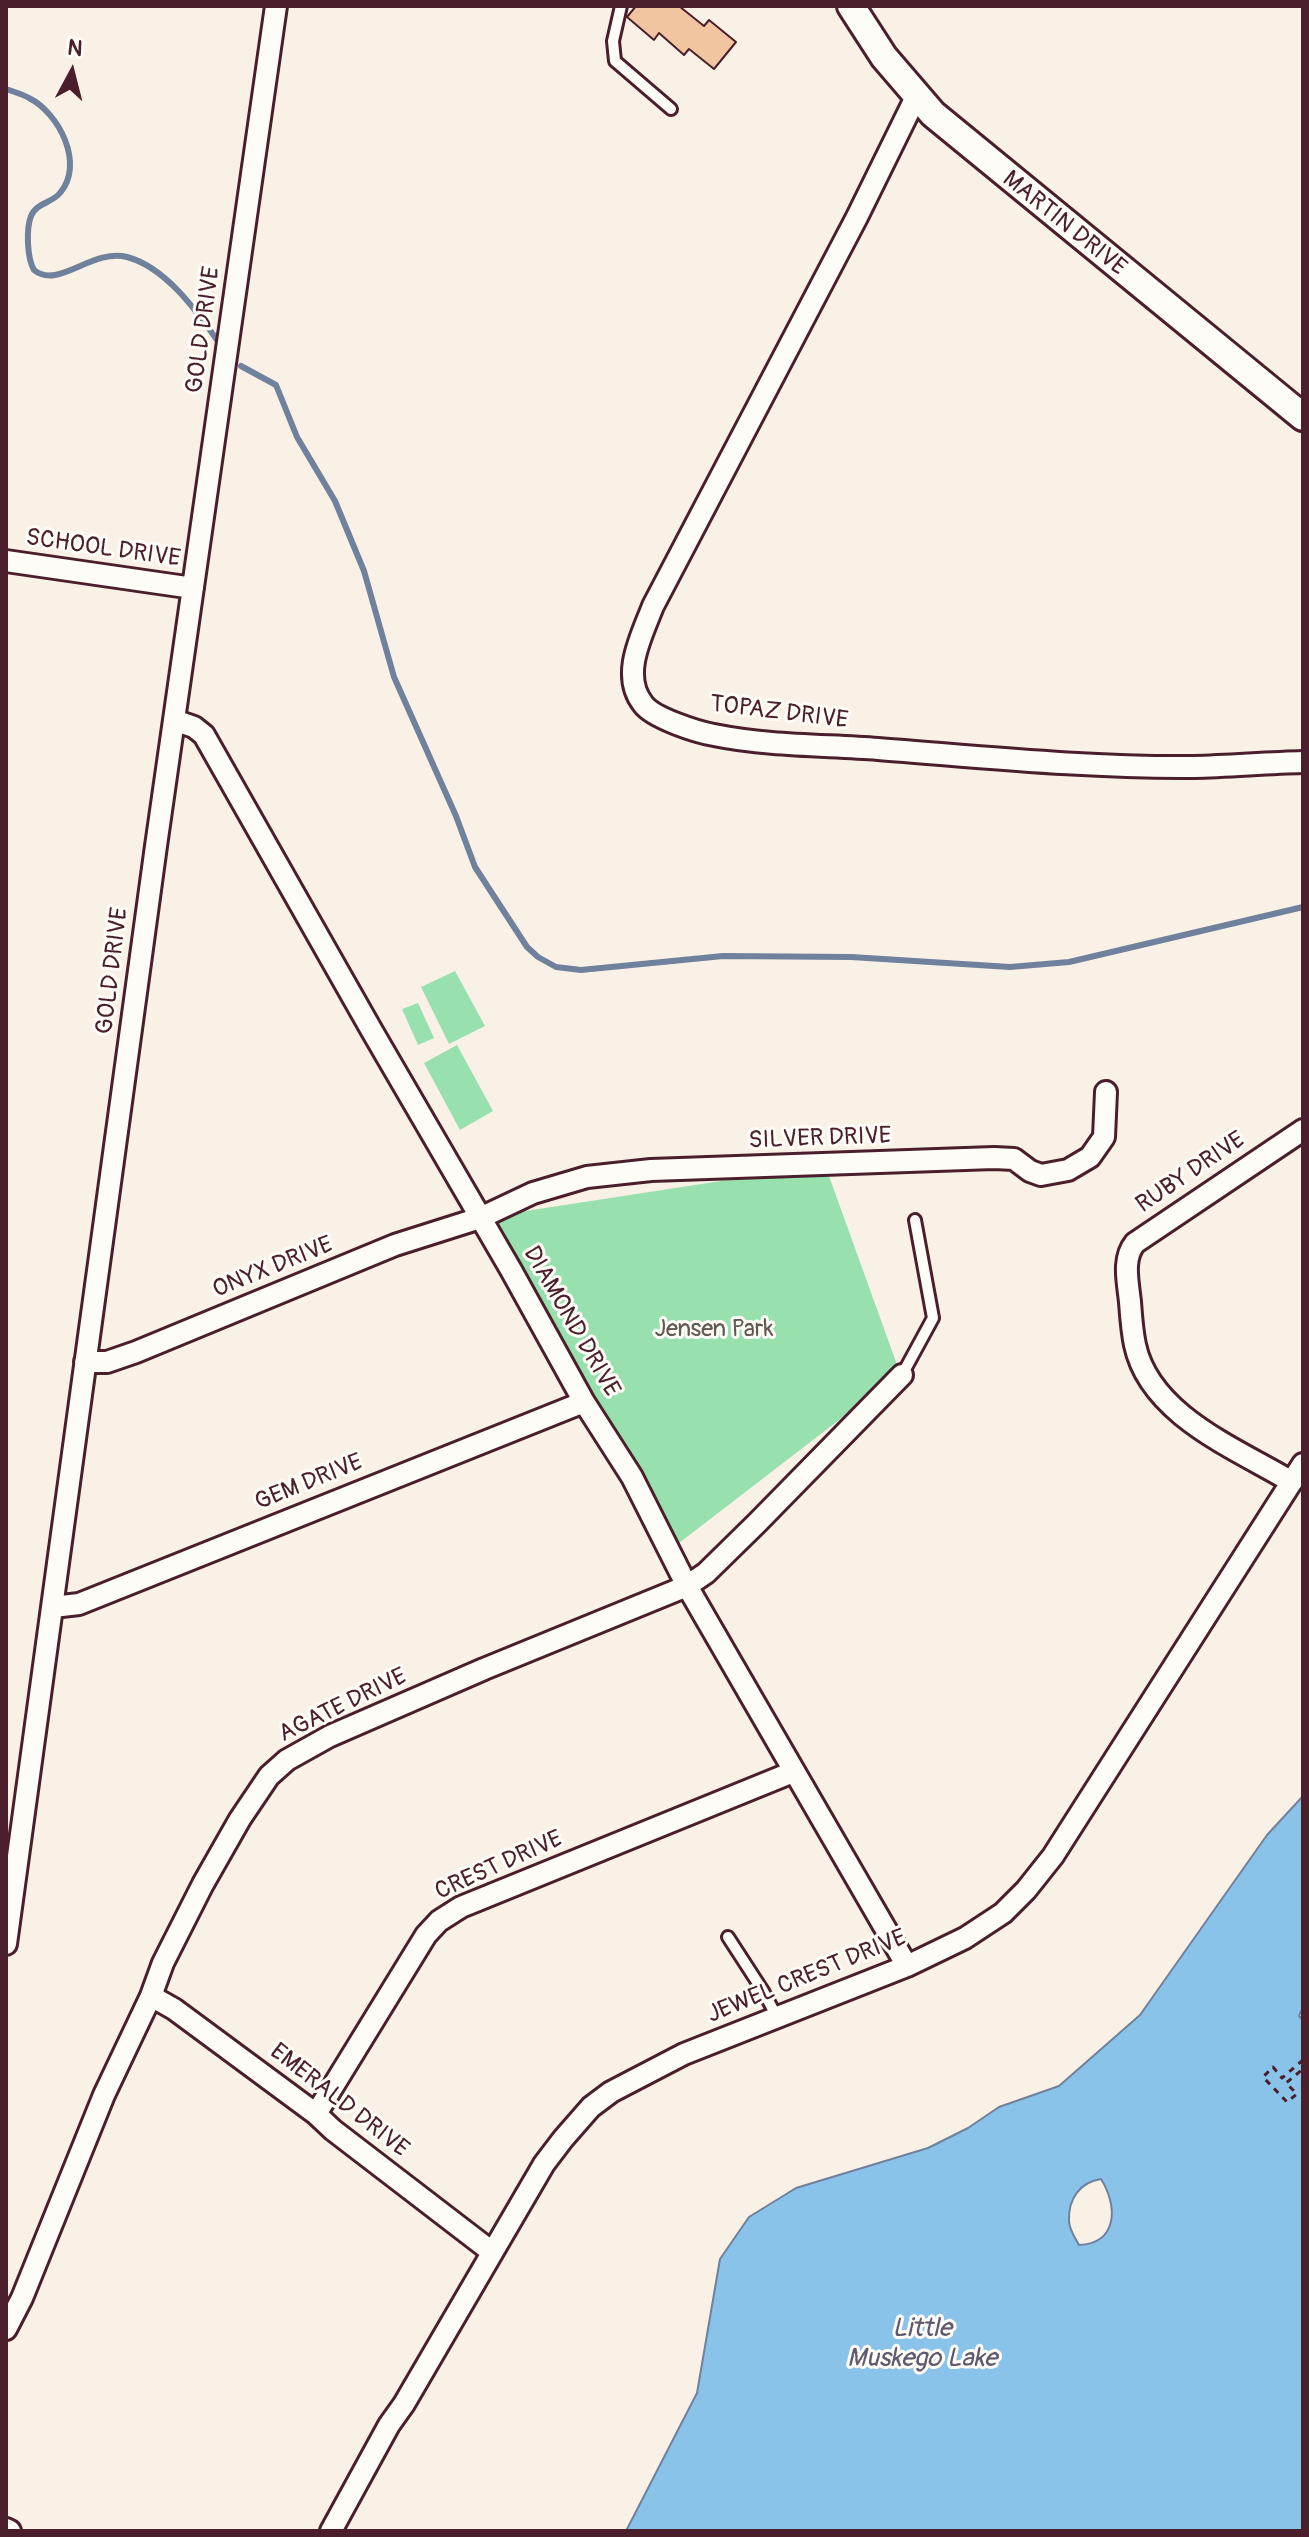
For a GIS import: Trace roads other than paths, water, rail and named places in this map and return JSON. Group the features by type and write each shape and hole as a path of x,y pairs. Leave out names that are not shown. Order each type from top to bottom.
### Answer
{"street":[{"name":"GOLD DRIVE","path":"6,1944 174,720 276,6"},
{"name":"MARTIN DRIVE","path":"851,6 872,40 916,97 973,149 1303,417"},
{"name":"TOPAZ DRIVE","path":"916,97 857,217 653,606 633,663 637,694 644,707 681,725 712,735 752,741 1119,765 1194,767 1303,762"},
{"name":"SCHOOL DRIVE","path":"6,561 193,588"},
{"name":"DIAMOND DRIVE","path":"174,720 194,727 204,735 584,1402 632,1477 687,1586 907,1966"},
{"name":"SILVER DRIVE","path":"480,1218 533,1193 587,1177 651,1170 994,1158 1014,1159 1030,1171 1048,1175 1068,1170 1090,1157 1104,1137 1106,1092"},
{"name":"RUBY DRIVE","path":"1292,1482 1199,1427 1160,1397 1149,1381 1135,1346 1126,1270 1129,1251 1135,1243 1303,1130"},
{"name":"ONYX DRIVE","path":"85,1362 107,1362 136,1352 395,1245 480,1218"},
{"name":"AGATE DRIVE","path":"6,2329 22,2298 104,2095 184,1918 240,1819 269,1776 287,1760 330,1736 398,1705 687,1586 727,1553 902,1375"},
{"name":"GEM DRIVE","path":"53,1607 79,1604 584,1402"},
{"name":"JEWEL CREST DRIVE","path":"331,2531 389,2425 544,2164 591,2107 648,2071 907,1966 965,1938 1003,1913 1044,1868 1080,1816 1303,1464"},
{"name":"CREST DRIVE","path":"316,2114 426,1935 439,1921 461,1907 793,1772"},
{"name":"EMERALD DRIVE","path":"151,1996 174,2009 316,2114 492,2252"}],"lane":[{"path":"621,6 613,41 615,61 671,109"},
{"path":"902,1375 933,1318 915,1220"},
{"path":"728,1937 777,2017"}],"water":[{"name":"Little Muskego Lake","path":"1303,1796 1303,2007 1299,2016 1303,2020 1303,2531 626,2531 697,2393 720,2259 749,2217 796,2188 928,2148 968,2128 999,2107 1059,2086 1140,2015 1267,1835","holes":["1101,2179 1112,2211 1108,2230 1092,2243 1079,2245 1069,2224 1073,2199 1081,2188"]}],"waterway":[{"path":"6,89 29,98 50,115 59,127 69,154 70,168 60,193 37,208 31,216 28,243 34,270 43,275 54,275 114,256 141,262 178,291 217,340"},
{"path":"241,366 276,385 297,437 335,501 364,571 394,677 456,816 475,867 527,947 556,967 581,970 723,956 851,957 1010,967 1069,962 1303,907"}],"park label":[{"name":"Jensen Park","path":"714,1330"}]}
